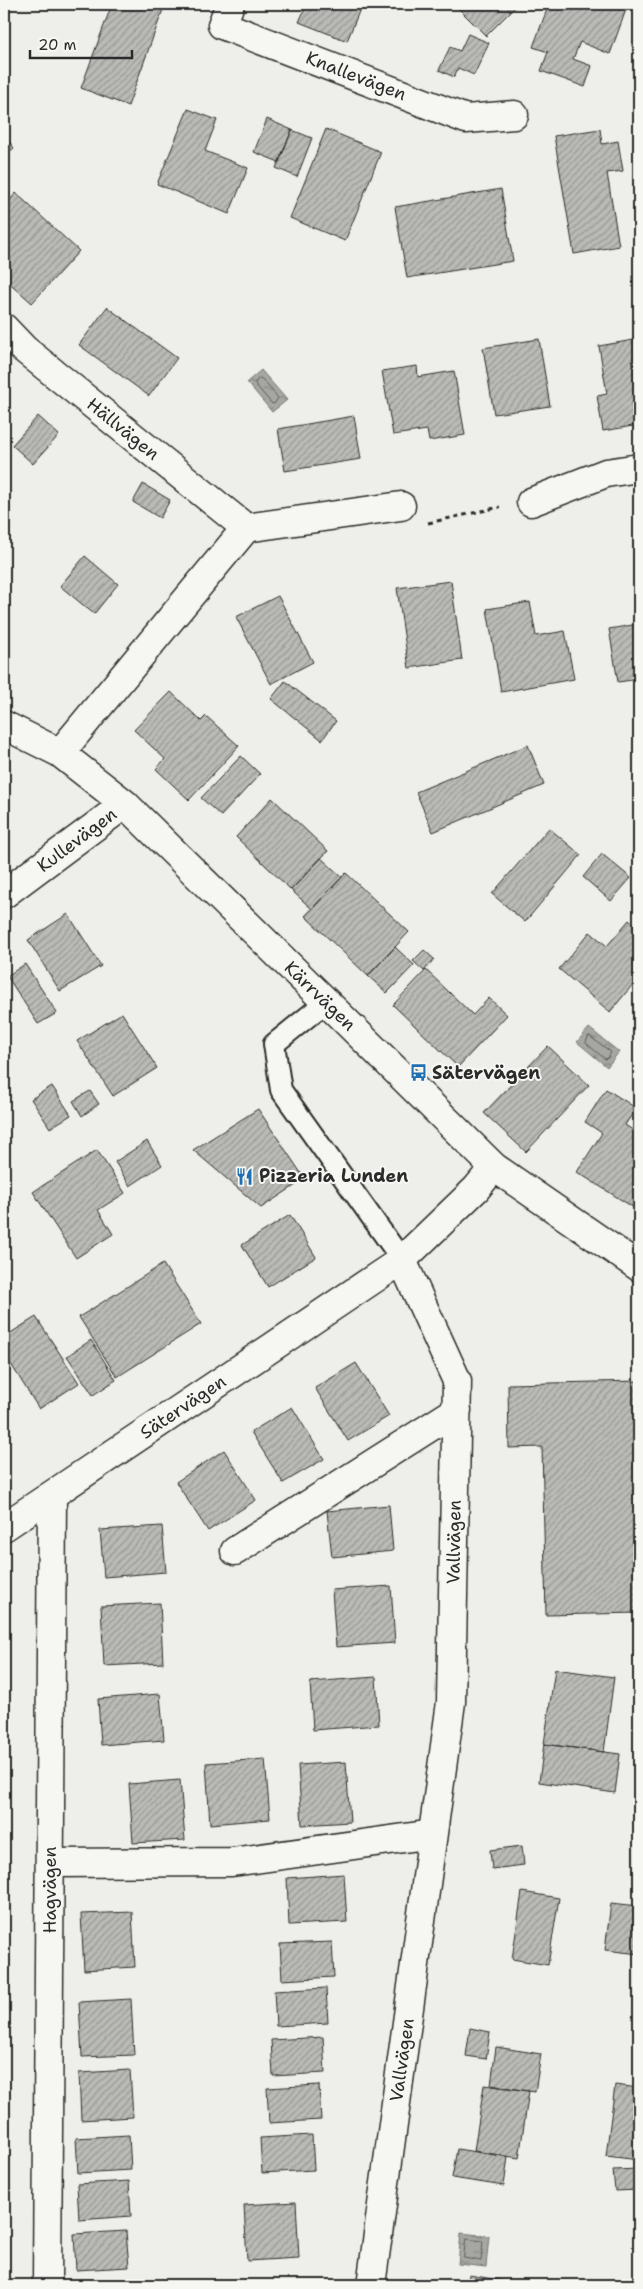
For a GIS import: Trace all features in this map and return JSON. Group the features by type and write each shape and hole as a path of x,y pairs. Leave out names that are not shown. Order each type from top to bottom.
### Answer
{"street":[{"name":"Knallevägen","path":"230,4 222,25 466,118 514,115"},
{"name":"Hällvägen","path":"4,328 24,350 246,528"},
{"path":"530,502 606,473 639,468"},
{"path":"60,753 246,528 401,506"},
{"name":"Kärrvägen","path":"4,725 60,753 125,804 494,1167 639,1267"},
{"name":"Kullevägen","path":"4,894 125,804"},
{"name":"Sätervägen","path":"4,1527 402,1260 476,1189 494,1167"},
{"name":"Vallvägen","path":"370,2285 451,1702 457,1381 402,1260"},
{"path":"235,1551 457,1410"},
{"name":"Hagvägen","path":"47,2285 52,1495"},
{"path":"50,1863 232,1862 433,1834"}],"lane":[{"path":"326,1002 274,1044 281,1090 402,1260"}],"path":[{"path":"401,506 422,525 480,511"}],"water":[{"path":"261,370 287,400 272,412 247,382"},
{"path":"589,1028 619,1052 607,1067 577,1042"},
{"path":"461,2233 489,2236 486,2267 458,2264"}],"building":[{"path":"112,4 165,4 128,106 81,88"},
{"path":"307,4 362,4 347,41 299,22"},
{"path":"454,4 516,4 517,5 486,36"},
{"path":"549,4 628,4 610,54 580,42 573,59 592,66 585,87 541,71 548,52 533,47"},
{"path":"468,34 489,43 474,75 458,68 454,77 439,70 450,47 460,51"},
{"path":"188,109 217,120 205,151 248,168 229,214 157,184"},
{"path":"267,119 292,130 279,162 254,152"},
{"path":"326,129 381,152 345,241 290,218"},
{"path":"600,129 602,144 618,141 623,171 607,173 619,246 574,254 554,136"},
{"path":"292,130 312,138 297,177 276,168"},
{"path":"4,135 14,148 4,156"},
{"path":"501,189 513,261 407,278 395,207"},
{"path":"16,193 79,251 32,303 4,278 4,207"},
{"path":"107,307 177,358 149,396 79,345"},
{"path":"539,339 550,406 494,414 483,348"},
{"path":"639,339 639,425 603,431 597,396 607,394 599,346"},
{"path":"417,366 418,377 454,371 465,435 429,441 427,430 393,435 382,371"},
{"path":"38,416 59,435 33,464 12,445"},
{"path":"354,416 361,459 285,471 278,429"},
{"path":"143,484 170,500 160,518 133,502"},
{"path":"85,556 118,584 94,614 60,586"},
{"path":"451,581 462,660 409,668 397,588"},
{"path":"278,596 313,662 271,684 236,617"},
{"path":"530,602 536,636 565,631 574,679 501,692 487,609"},
{"path":"639,624 639,679 618,682 609,629"},
{"path":"285,681 336,721 322,740 271,699"},
{"path":"171,692 201,721 206,716 239,746 189,800 156,769 165,759 134,730"},
{"path":"528,745 544,785 433,832 416,792"},
{"path":"241,756 260,774 221,816 201,798"},
{"path":"272,798 328,851 291,890 236,837"},
{"path":"549,828 581,855 525,922 492,894"},
{"path":"602,854 631,878 611,901 583,877"},
{"path":"321,858 342,877 312,909 291,890"},
{"path":"346,873 409,932 368,976 305,916"},
{"path":"68,914 101,966 60,991 28,940"},
{"path":"629,920 639,929 639,977 610,1012 559,969 590,932 607,946"},
{"path":"395,947 414,965 387,993 368,976"},
{"path":"424,950 434,959 424,971 413,961"},
{"path":"25,964 57,1013 38,1024 7,976"},
{"path":"426,970 473,1015 489,998 507,1015 458,1067 393,1005"},
{"path":"122,1013 157,1068 113,1096 77,1041"},
{"path":"548,1046 589,1085 526,1152 484,1113"},
{"path":"52,1086 71,1115 50,1128 31,1099"},
{"path":"606,1089 636,1108 625,1125 639,1134 639,1211 577,1172 602,1133 585,1122"},
{"path":"90,1091 99,1104 82,1116 73,1101"},
{"path":"258,1109 305,1179 261,1208 193,1150"},
{"path":"147,1141 162,1165 130,1186 115,1162"},
{"path":"97,1150 125,1193 98,1210 113,1234 76,1258 33,1192"},
{"path":"290,1215 316,1257 268,1287 242,1245"},
{"path":"163,1264 201,1324 117,1377 79,1317"},
{"path":"36,1317 79,1383 39,1409 4,1353 4,1337"},
{"path":"91,1340 116,1380 93,1395 67,1356"},
{"path":"356,1363 389,1416 348,1441 315,1388"},
{"path":"639,1381 639,1613 546,1615 542,1447 509,1448 508,1384"},
{"path":"292,1407 324,1459 283,1483 251,1432"},
{"path":"224,1450 256,1500 208,1531 176,1482"},
{"path":"389,1505 393,1551 332,1557 327,1511"},
{"path":"162,1526 166,1572 104,1577 100,1530"},
{"path":"391,1586 395,1643 336,1647 332,1590"},
{"path":"160,1603 163,1663 104,1666 101,1606"},
{"path":"555,1669 614,1677 604,1752 544,1744"},
{"path":"376,1677 379,1725 313,1730 310,1682"},
{"path":"160,1694 164,1740 101,1745 98,1699"},
{"path":"544,1744 620,1754 615,1793 539,1782"},
{"path":"265,1759 270,1819 210,1824 206,1763"},
{"path":"346,1762 350,1822 302,1825 298,1765"},
{"path":"180,1780 185,1840 133,1843 129,1784"},
{"path":"522,1846 524,1865 492,1869 490,1850"},
{"path":"344,1874 347,1922 289,1925 287,1878"},
{"path":"522,1892 559,1898 548,1965 512,1959"},
{"path":"611,1903 639,1906 639,1954 605,1950"},
{"path":"132,1912 135,1967 84,1970 81,1914"},
{"path":"332,1942 334,1977 282,1980 280,1944"},
{"path":"326,1988 328,2023 276,2026 274,1991"},
{"path":"131,1999 134,2055 82,2057 79,2002"},
{"path":"470,2028 490,2032 486,2059 466,2056"},
{"path":"323,2037 325,2073 273,2076 271,2040"},
{"path":"496,2047 541,2054 535,2092 491,2085"},
{"path":"130,2070 133,2117 81,2120 79,2073"},
{"path":"319,2085 321,2120 269,2123 267,2088"},
{"path":"484,2085 529,2091 519,2158 474,2151"},
{"path":"615,2085 639,2088 639,2160 606,2156"},
{"path":"129,2135 131,2170 78,2173 76,2138"},
{"path":"312,2135 314,2170 262,2173 260,2138"},
{"path":"457,2149 508,2157 504,2186 452,2178"},
{"path":"639,2169 639,2190 615,2191 613,2170"},
{"path":"129,2181 131,2216 79,2220 77,2184"},
{"path":"296,2202 299,2258 247,2261 244,2205"},
{"path":"126,2231 129,2267 76,2270 74,2234"},
{"path":"469,2275 518,2283 518,2285 467,2285"},
{"path":"623,2279 623,2285 578,2285 578,2281"},
{"path":"125,2281 126,2285 74,2285 74,2284"}],"place":[{"name":"Sätervägen","path":"418,1073"},
{"name":"Pizzeria Lunden","path":"245,1176"}]}
